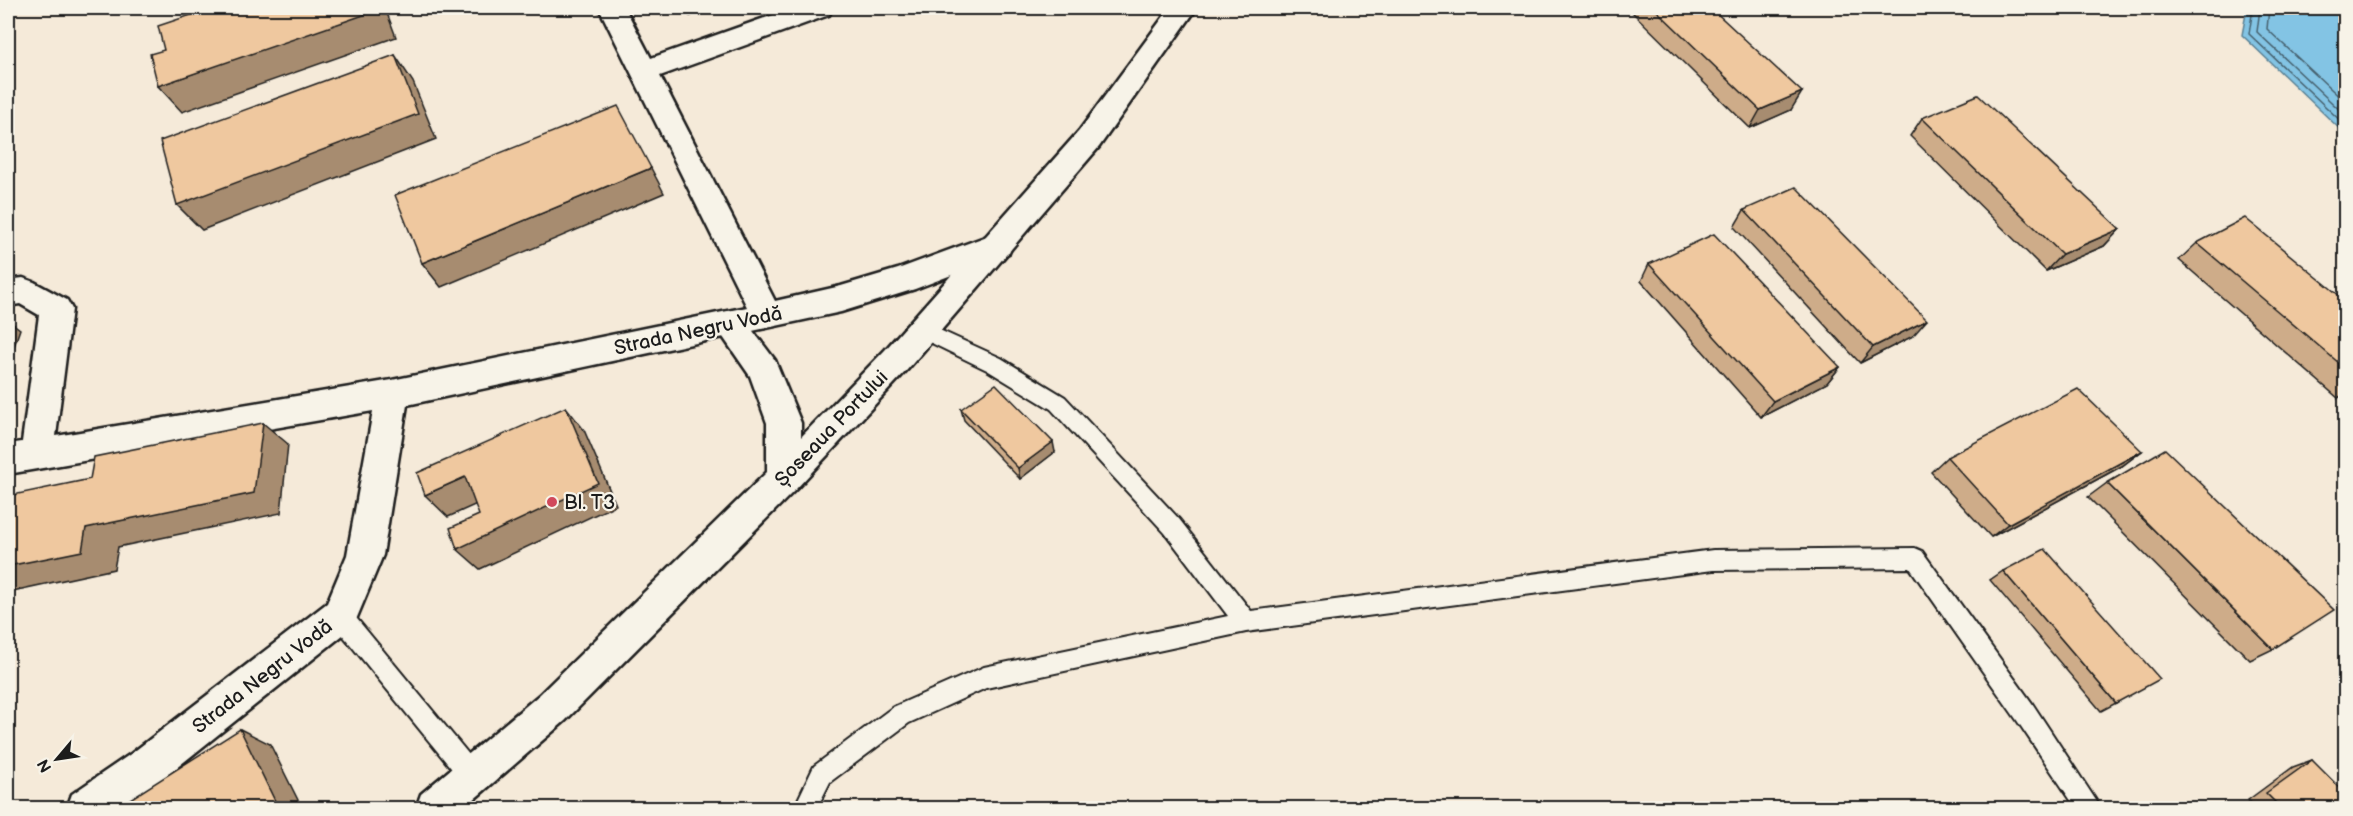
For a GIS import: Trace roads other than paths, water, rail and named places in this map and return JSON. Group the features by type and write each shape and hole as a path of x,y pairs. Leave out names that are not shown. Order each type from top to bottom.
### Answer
{"street":[{"path":"612,8 767,316"},
{"path":"643,72 819,8"},
{"name":"Șoseaua Portului","path":"435,808 552,708 784,478 896,360 1089,139 1184,8"},
{"name":"Strada Negru Vodă","path":"22,456 392,393 767,316 904,280 998,244"},
{"path":"8,293 23,291 56,309 22,456"},
{"path":"730,324 764,370 784,423 784,478"},
{"name":"Strada Negru Vodă","path":"86,808 146,767 340,615 365,555 392,393"}],"lane":[{"path":"922,330 994,364 1058,403 1172,526 1246,622"},
{"path":"804,808 822,774 901,715 984,678 1246,622 1713,560 1915,558 2024,711 2089,808"},
{"path":"340,615 472,776"}],"water":[{"path":"2247,8 2345,8 2345,134 2242,35"}],"place":[{"name":"Bl. T3","path":"552,502"}]}
